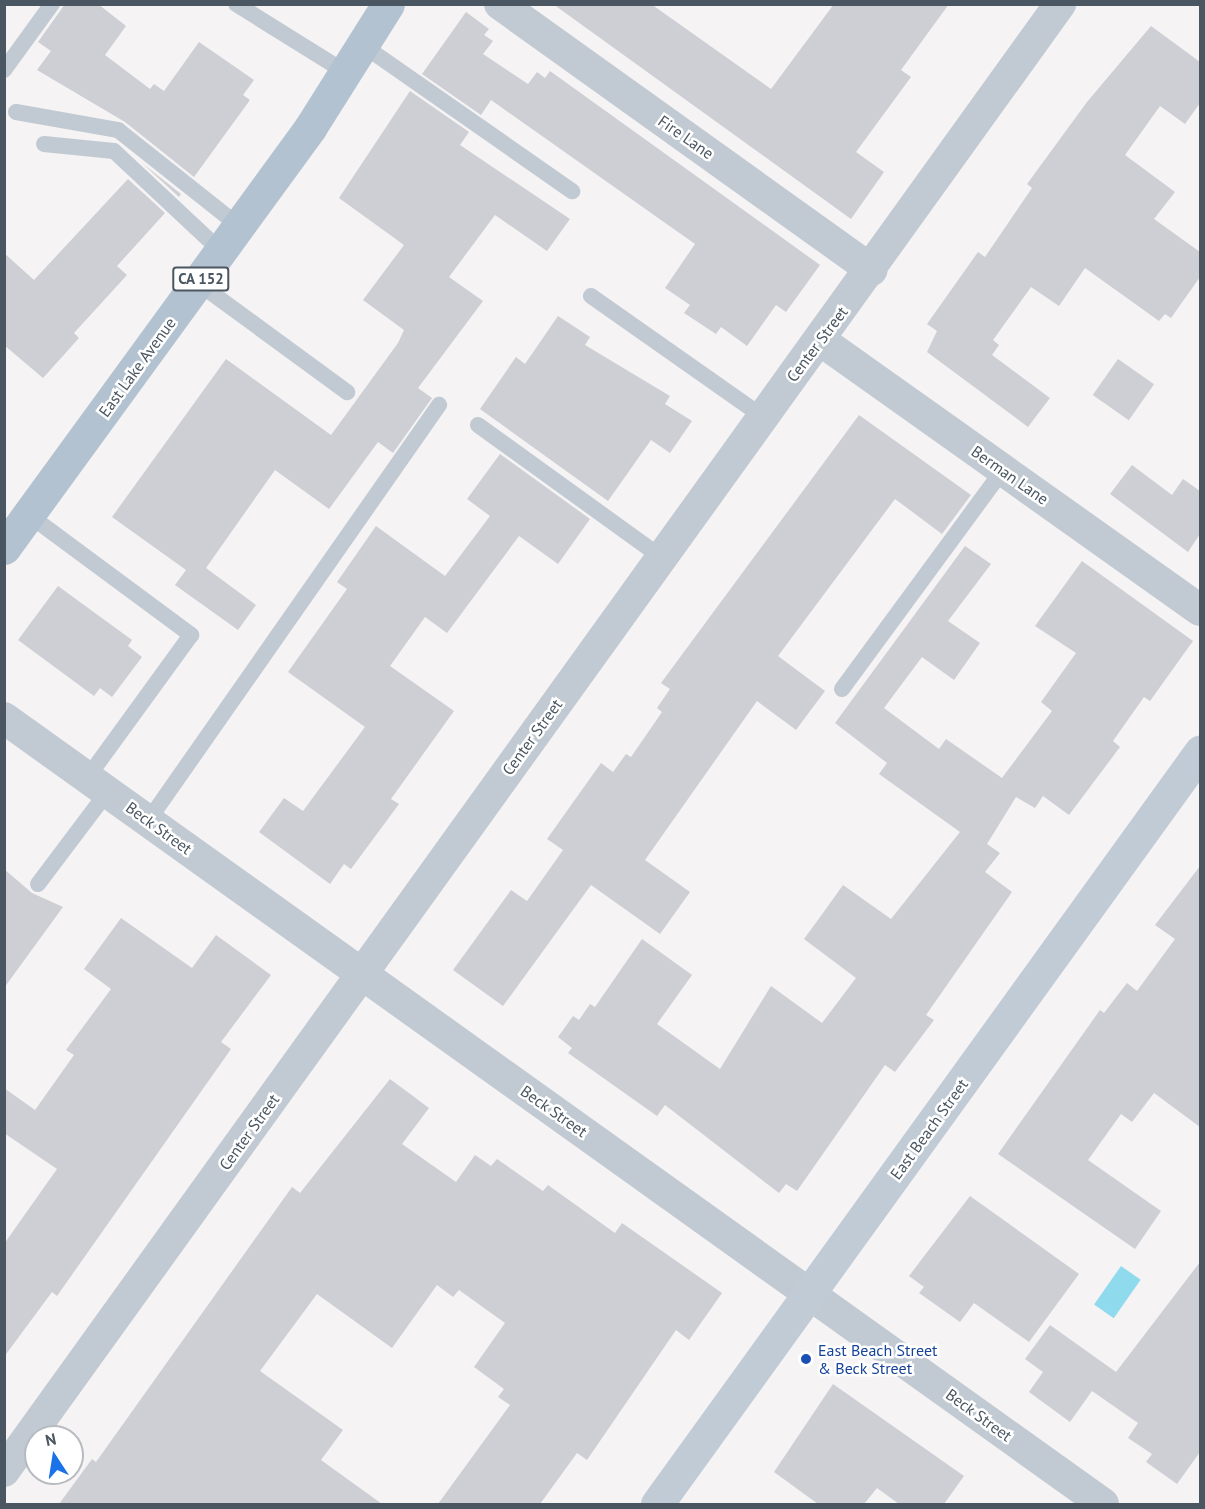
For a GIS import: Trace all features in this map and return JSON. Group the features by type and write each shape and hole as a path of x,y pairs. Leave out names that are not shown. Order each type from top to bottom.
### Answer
{"main road":[{"name":"East Lake Avenue","path":"4,548 198,283 347,73 388,4"}],"street":[{"name":"Fire Lane","path":"500,4 872,270"},
{"name":"Center Street","path":"4,1471 661,557 872,270 1060,4"},
{"name":"Berman Lane","path":"820,340 1200,610"},
{"name":"Beck Street","path":"4,718 810,1292 1103,1504"},
{"name":"East Beach Street","path":"657,1504 1200,752"}],"lane":[{"path":"4,70 52,4"},
{"path":"236,4 347,73"},
{"path":"364,46 572,191"},
{"path":"16,112 118,130 230,238"},
{"path":"44,144 114,151 230,238"},
{"path":"198,283 347,392"},
{"path":"591,296 763,417"},
{"path":"148,821 440,405"},
{"path":"478,424 661,557"},
{"path":"842,689 1003,470"},
{"path":"29,515 191,635 38,884"}],"water":[{"path":"1121,1266 1141,1280 1114,1318 1094,1305"}],"building":[{"path":"65,4 98,4 126,26 105,55 150,89 154,84 164,91 199,42 254,80 243,95 250,100 194,177 125,122 37,70 51,51 38,42"},
{"path":"553,4 651,4 771,89 834,4 949,4 901,70 911,77 856,152 884,172 851,219"},
{"path":"466,12 489,29 484,35 493,41 483,54 528,84 537,72 545,78 550,71 820,265 786,312 776,305 747,346 721,327 716,334 684,313 690,305 665,288 695,244 491,100 481,115 422,74"},
{"path":"1151,26 1200,62 1200,103 1185,124 1160,106 1125,155 1175,192 1154,219 1200,252 1200,277 1171,318 1165,314 1159,321 1085,268 1059,306 1031,287 993,340 999,345 992,355 1050,398 1028,427 927,352 937,331 927,324 978,252 985,257 1032,188 1027,184 1087,102"},
{"path":"410,91 469,132 460,145 570,219 547,251 495,215 449,277 483,301 418,388 432,398 393,453 378,442 329,509 275,470 206,568 256,605 238,630 175,585 186,570 112,517 226,359 331,435 398,343 404,330 363,300 404,245 339,198"},
{"path":"142,163 181,194 179,197"},
{"path":"128,179 165,213 117,266 127,275 74,333 79,338 43,378 4,345 4,253 34,280"},
{"path":"558,316 590,337 585,345 670,396 665,404 692,421 670,453 651,440 608,501 480,409 516,357 525,364"},
{"path":"1118,359 1154,384 1129,420 1093,395"},
{"path":"859,415 971,495 942,534 895,499 778,656 825,691 796,730 757,701 645,860 690,892 660,934 591,885 503,1006 453,970 511,890 527,901 563,850 547,839 601,763 613,772 626,754 631,757 662,712 657,708 670,689 661,683"},
{"path":"500,454 590,519 558,564 519,536 447,633 425,617 390,666 454,711 391,799 399,804 351,869 344,864 330,884 259,832 284,798 303,811 365,727 288,672 347,589 337,582 376,526 445,576 490,516 467,499"},
{"path":"1132,465 1172,495 1183,479 1200,491 1200,534 1188,552 1110,494"},
{"path":"965,546 991,564 948,621 980,643 954,680 922,657 884,708 939,749 946,739 1002,778 1052,711 1041,702 1076,653 1035,626 1082,561 1193,641 1150,701 1144,697 1113,741 1120,747 1069,815 1043,796 1035,808 1016,797 987,844 1000,853 985,872 1012,892 926,1015 934,1020 895,1072 885,1065 797,1191 786,1184 779,1193 665,1105 657,1116 568,1053 572,1048 558,1037 573,1016 579,1020 590,1004 595,1007 642,939 692,975 657,1024 720,1069 771,986 822,1023 856,978 804,939 843,885 891,919 960,832 879,774 887,763 835,723"},
{"path":"58,586 132,640 128,646 142,657 112,697 100,688 94,696 18,640"},
{"path":"1200,866 1200,1127 1154,1093 1132,1122 1121,1114 1088,1160 1161,1211 1135,1249 998,1154 1100,1010 1104,1013 1127,983 1137,991 1175,939 1155,925"},
{"path":"4,869 32,893 63,907 4,988"},
{"path":"121,918 192,968 216,935 271,975 221,1042 231,1049 57,1296 52,1292 4,1357 4,1244 57,1169 4,1133 4,1088 35,1110 74,1055 66,1050 111,989 84,969"},
{"path":"390,1079 429,1108 402,1144 456,1182 475,1155 491,1166 497,1159 543,1191 548,1185 615,1233 622,1223 722,1293 689,1340 676,1330 587,1460 577,1453 540,1504 438,1504 510,1405 498,1397 504,1389 474,1367 505,1323 459,1290 453,1297 437,1285 392,1348 317,1294 260,1371 343,1430 321,1460 382,1504 59,1504 73,1485 84,1485 84,1470 92,1459 96,1462 292,1187 300,1193"},
{"path":"970,1196 1079,1274 1029,1342 974,1303 960,1322 919,1293 924,1287 909,1276"},
{"path":"1200,1262 1200,1452 1177,1484 1146,1462 1152,1454 1128,1438 1138,1423 1092,1391 1070,1422 1029,1392 1043,1372 1025,1359 1050,1325 1116,1372"},
{"path":"833,1384 964,1476 944,1504 899,1504 877,1488 864,1504 818,1504 774,1472"}],"place":[{"name":"East Beach Street & Beck Street","path":"806,1359"}]}
